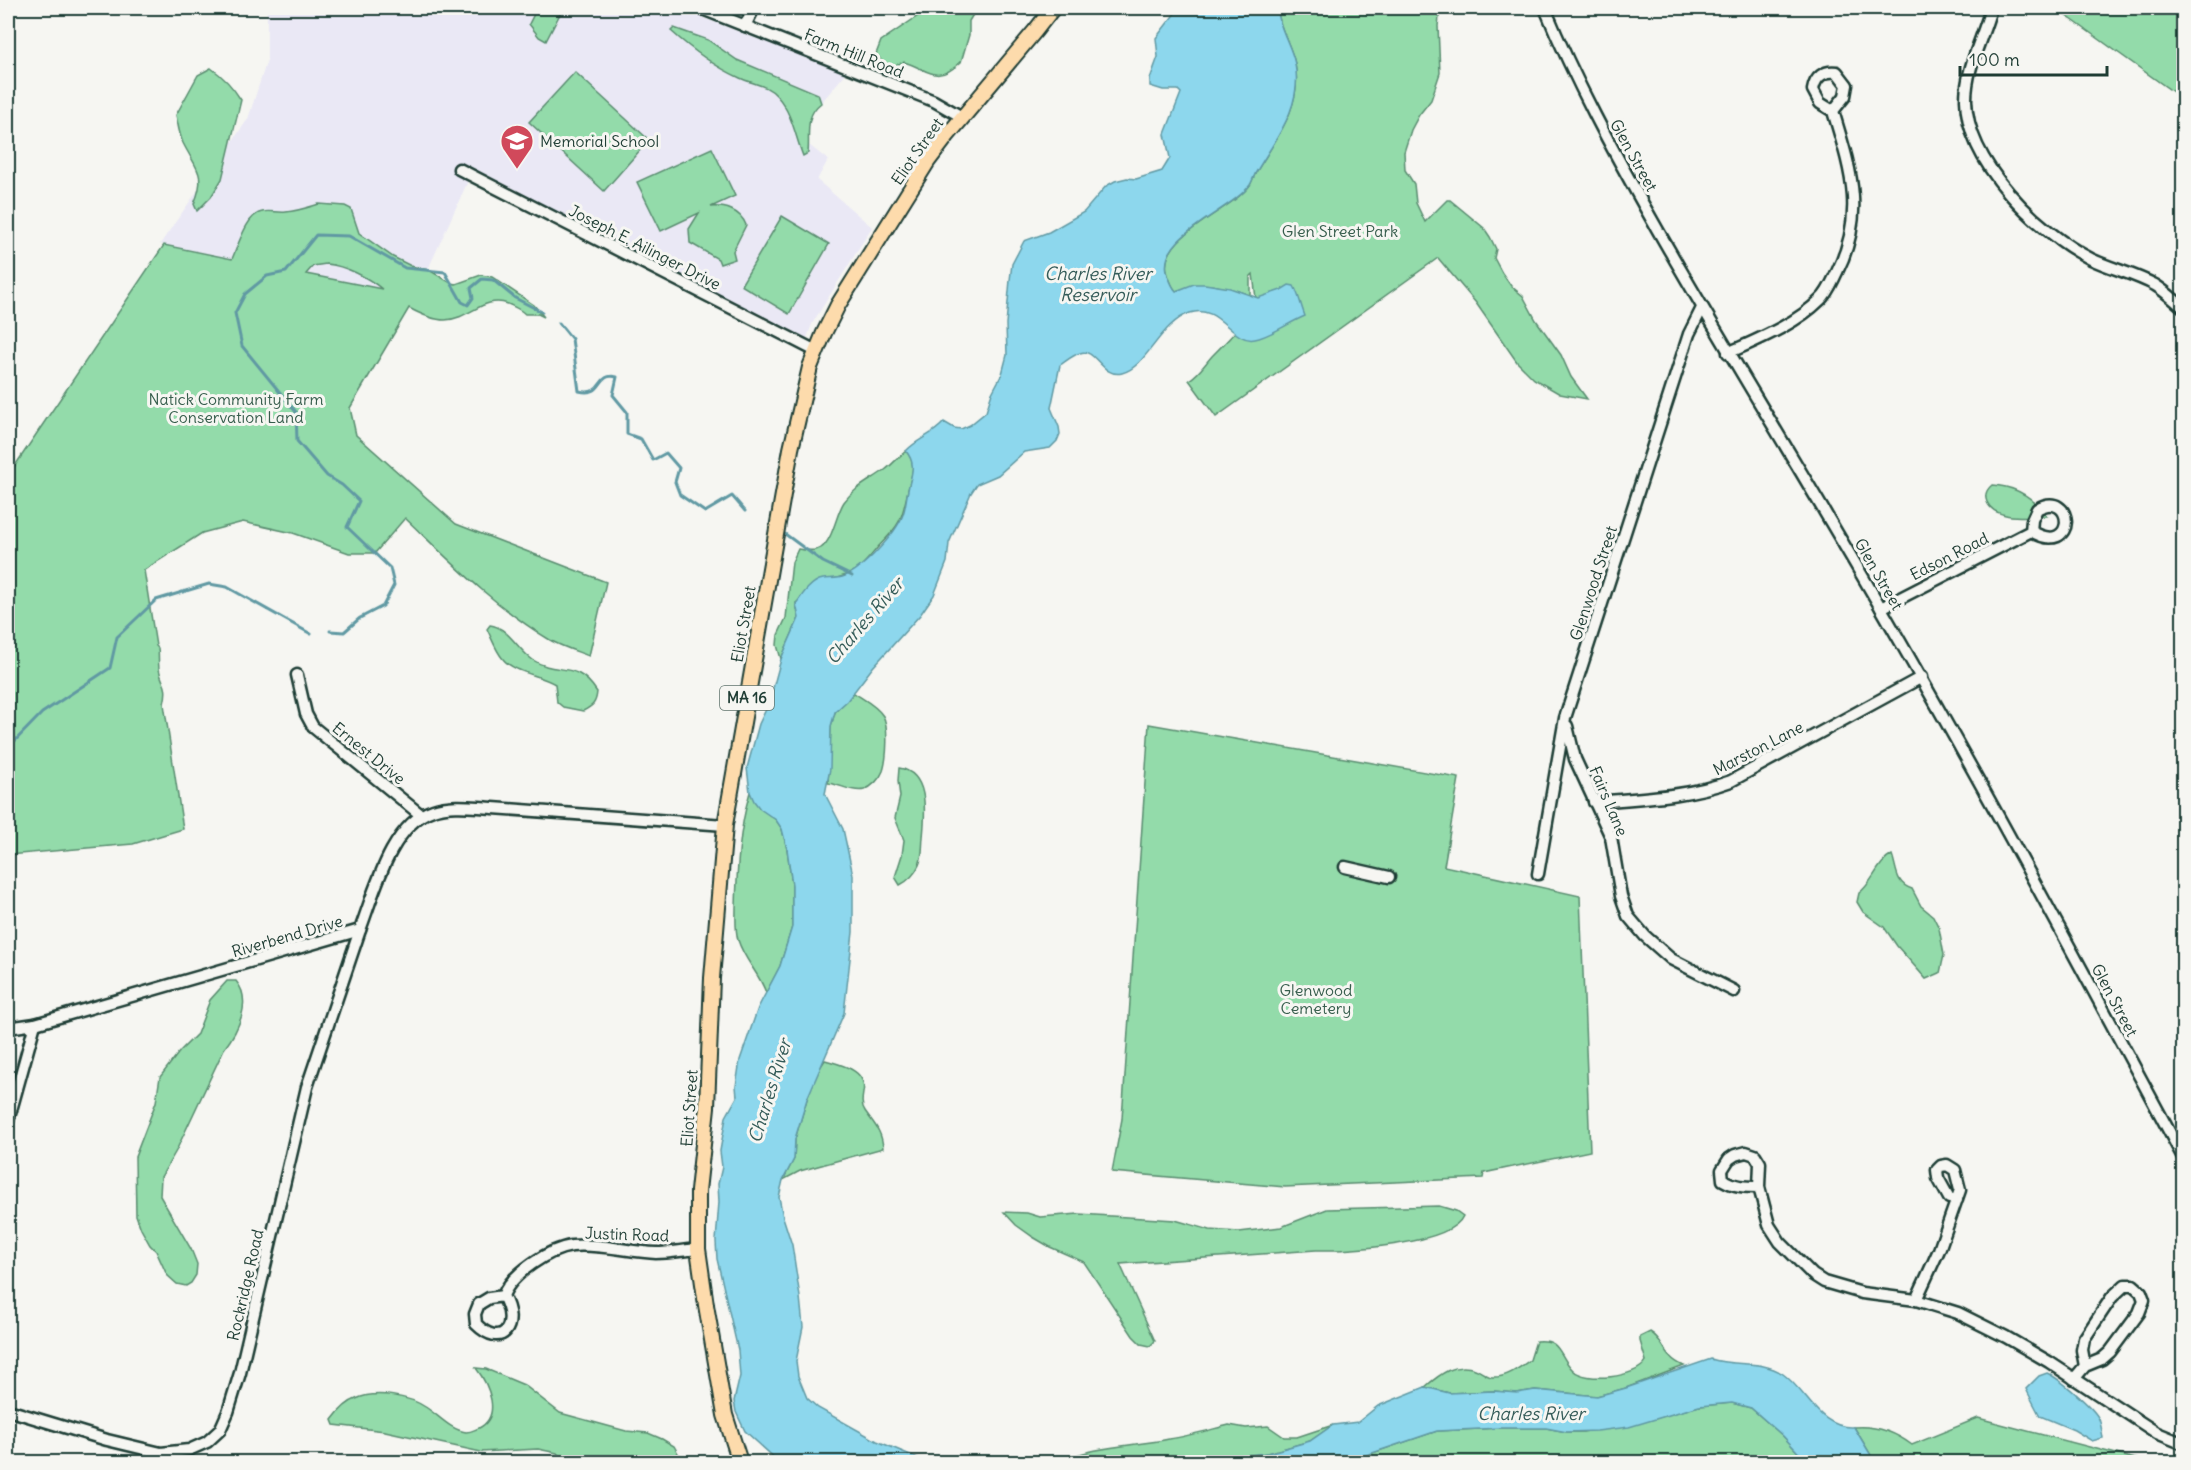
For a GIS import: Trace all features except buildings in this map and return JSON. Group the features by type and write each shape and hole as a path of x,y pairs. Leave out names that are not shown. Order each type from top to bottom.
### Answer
{"main road":[{"name":"Eliot Street","path":"740,1462 726,1415 698,1249 698,1191 707,1107 712,978 725,825 786,474 805,388 816,351 834,313 928,161 1053,8"}],"street":[{"name":"Farm Hill Road","path":"700,8 934,101 962,117"},
{"path":"745,26 754,8"},
{"name":"Glen Street","path":"1545,8 1589,105 1728,353 1922,677 2184,1159"},
{"path":"1991,8 1971,67 1966,100 1980,149 1996,177 2045,229 2069,247 2155,285 2184,308"},
{"path":"1728,353 1789,323 1810,309 1829,288 1846,253 1855,207 1848,163 1833,111"},
{"name":"Joseph E. Ailinger Drive","path":"459,169 816,351"},
{"name":"Glenwood Street","path":"1538,874 1566,718 1689,334 1702,308"},
{"path":"2184,341 2184,351"},
{"name":"Edson Road","path":"1881,608 2031,531"},
{"name":"Ernest Drive","path":"297,675 306,714 313,727 421,814"},
{"name":"Marston Lane","path":"1594,802 1684,794 1711,789 1731,781 1922,677"},
{"name":"Fairs Lane","path":"1566,718 1575,759 1611,837 1628,916 1645,936 1671,959 1734,991"},
{"path":"421,814 452,806 725,825"},
{"name":"Riverbend Drive","path":"8,1028 35,1024 360,930 385,864 401,835 421,814"},
{"path":"1345,867 1389,877"},
{"name":"Rockridge Road","path":"8,1410 107,1440 161,1453 189,1449 207,1442 220,1430 240,1373 308,1087 360,930"},
{"path":"8,1121 35,1024"},
{"path":"1759,1187 1768,1225 1780,1242 1813,1275 1824,1282 1862,1293 1916,1300 1958,1313 2049,1362 2157,1433 2184,1444"},
{"path":"1916,1300 1939,1250 1957,1200"},
{"name":"Justin Road","path":"503,1296 506,1288 526,1268 553,1252 573,1246 658,1253 698,1249"},
{"path":"2074,1379 2085,1366 2102,1359 2110,1352 2139,1313 2144,1300 2141,1292 2133,1285 2125,1285 2112,1297 2084,1340 2082,1350 2085,1366"}],"shaded area":[{"name":"Memorial School","path":"267,8 678,8 846,73 795,134 828,160 817,180 872,227 812,324 802,352 468,181 416,296 160,244 248,119 267,60"}],"green space":[{"path":"537,8 563,8 546,41 539,37 529,24"},
{"path":"930,8 977,8 969,21 969,35 961,62 945,73 938,74 932,74 904,62 887,68 876,54 881,41"},
{"name":"Glen Street Park","path":"1278,8 1440,8 1438,26 1440,73 1431,100 1411,130 1404,152 1405,170 1414,184 1416,203 1425,222 1447,200 1450,200 1484,228 1496,249 1494,258 1502,273 1511,286 1523,296 1536,320 1561,355 1571,377 1587,399 1560,394 1534,379 1517,362 1476,303 1438,258 1216,417 1189,380 1199,372 1257,307 1253,274 1250,277 1250,295 1205,285 1176,291 1168,275 1167,261 1172,249 1183,237 1241,195 1250,185 1287,119 1297,79 1295,64 1280,22"},
{"path":"2054,8 2183,8 2183,99 2071,19"},
{"path":"674,28 708,40 737,60 818,94 821,103 810,120 808,153 803,156 790,117 773,92 731,74 713,63 671,31"},
{"path":"211,68 228,83 241,100 222,179 211,197 197,211 194,204 200,178 182,140 176,115 198,75"},
{"path":"575,72 649,140 604,191 529,122"},
{"path":"712,148 735,196 711,207 722,207 736,212 746,225 733,251 735,259 720,264 718,259 690,243 689,229 699,213 661,231 637,182"},
{"name":"Natick Community Farm Conservation Land","path":"319,204 345,206 351,209 359,233 393,257 411,266 429,270 451,283 456,284 481,275 492,277 534,305 544,317 538,314 525,314 519,309 499,302 484,305 454,319 445,320 427,316 409,308 350,408 356,435 456,524 606,582 589,656 550,640 511,613 474,583 405,518 375,553 349,553 293,533 243,522 202,533 144,570 158,648 160,675 165,688 164,704 183,829 133,844 8,855 8,476 164,245 232,259 247,224 257,214 265,211 283,212 303,209","holes":["326,264 356,273 382,289 306,274 313,266"]},
{"path":"782,216 829,244 789,314 741,285"},
{"path":"906,451 912,461 913,470 904,508 896,527 860,567 850,574 827,583 796,603 799,618 781,659 777,645 778,635 786,618 792,562 798,549 821,548 829,539 841,507 848,497 888,468"},
{"path":"1992,485 2016,490 2036,503 2047,516 2022,517 1997,512 1991,508 1986,499 1986,493"},
{"path":"490,625 508,634 528,656 542,665 582,675 597,692 593,704 583,711 563,707 557,702 555,684 513,667 503,659 487,629"},
{"path":"854,693 880,712 885,721 887,735 886,759 882,774 873,785 860,791 828,783 831,726 835,712"},
{"name":"Glenwood Cemetery","path":"1149,724 1459,778 1444,866 1580,896 1590,1151 1484,1173 1483,1178 1285,1187 1112,1172 1122,1119"},
{"path":"899,768 909,771 916,778 921,786 924,806 920,862 913,874 900,885 895,877 904,840 895,818 900,797"},
{"path":"750,792 760,808 776,820 782,829 792,885 792,927 780,966 766,993 741,947 736,928 739,849"},
{"path":"1892,855 1897,875 1902,883 1912,889 1921,906 1933,916 1939,928 1944,955 1940,973 1926,979 1897,946 1884,927 1863,912 1857,902 1859,893 1882,863"},
{"path":"227,981 236,981 241,989 242,1016 161,1177 160,1196 191,1249 197,1264 196,1275 186,1286 177,1284 167,1275 156,1251 141,1229 136,1215 135,1157 156,1102 160,1077 197,1034 210,1000"},
{"path":"825,1060 852,1070 862,1079 863,1106 879,1132 883,1148 800,1171 783,1180 794,1159 795,1139 807,1099 817,1072"},
{"path":"1439,1206 1456,1211 1463,1216 1454,1226 1439,1234 1419,1240 1350,1249 1120,1264 1155,1341 1150,1346 1141,1344 1133,1336 1084,1262 1033,1237 1016,1225 1004,1212 1027,1213 1040,1217 1079,1214 1175,1220 1210,1230 1239,1232 1281,1227 1327,1209"},
{"path":"1650,1332 1659,1340 1671,1358 1684,1366 1626,1388 1597,1396 1535,1390 1517,1393 1493,1391 1449,1393 1425,1387 1454,1368 1468,1367 1492,1377 1507,1374 1530,1360 1536,1341 1551,1342 1555,1345 1568,1365 1579,1374 1599,1377 1622,1375 1641,1367 1646,1361 1640,1337"},
{"path":"476,1368 486,1369 524,1385 560,1413 626,1431 648,1433 662,1439 674,1446 680,1462 564,1462 557,1453 538,1449 481,1452 385,1431 334,1425 332,1420 353,1400 364,1396 383,1395 412,1400 455,1429 473,1431 486,1423 492,1408 489,1391"},
{"path":"1732,1403 1751,1408 1783,1436 1807,1462 1346,1462 1437,1431 1546,1428 1583,1432 1650,1420 1699,1406"},
{"path":"1978,1418 2147,1462 1875,1462 1854,1427 1885,1430 1912,1445"},
{"path":"1229,1425 1246,1428 1268,1426 1284,1437 1297,1437 1333,1425 1310,1441 1268,1453 1216,1460 1058,1462 1085,1453 1176,1438"}],"water":[{"name":"Charles River Reservoir","path":"1179,8 1278,8 1280,22 1295,64 1297,79 1287,119 1250,185 1183,237 1172,249 1167,261 1170,282 1176,291 1194,284 1205,284 1230,288 1258,298 1289,285 1294,286 1305,316 1267,335 1247,339 1239,336 1209,314 1200,311 1190,313 1179,318 1170,326 1139,363 1122,373 1109,371 1086,352 1075,355 1060,365 1051,408 1059,427 1060,434 1057,441 1050,448 1024,452 998,475 977,484 949,543 947,562 934,595 920,615 835,712 831,726 830,769 825,794 843,829 853,875 853,932 844,1013 807,1099 795,1139 794,1159 783,1180 779,1197 792,1245 800,1297 803,1327 796,1361 798,1376 807,1398 818,1408 877,1441 927,1462 779,1462 745,1431 736,1412 734,1401 740,1376 738,1350 717,1259 716,1241 718,1184 722,1167 720,1151 726,1117 737,1097 736,1086 740,1060 758,1008 780,966 792,927 792,885 782,829 776,820 760,809 750,792 747,768 759,724 769,703 781,659 799,618 796,604 811,585 819,580 842,577 861,566 878,550 902,517 912,470 906,451 944,422 961,429 986,412 992,393 1002,374 1007,355 1006,324 1012,264 1024,241 1049,232 1084,212 1106,186 1115,181 1127,178 1136,179 1162,171 1170,158 1165,134 1181,93 1178,90 1163,90 1150,86 1150,79 1158,57 1156,38"},
{"name":"Charles River","path":"1711,1359 1766,1366 1783,1374 1823,1416 1842,1426 1854,1427 1875,1462 1807,1462 1783,1436 1751,1408 1732,1403 1699,1406 1629,1427 1597,1431 1567,1432 1546,1428 1501,1428 1437,1431 1346,1462 1184,1462 1268,1453 1310,1441 1333,1425 1358,1422 1378,1406 1425,1387 1449,1393 1493,1391 1517,1393 1535,1390 1597,1396"},
{"path":"2047,1373 2090,1407 2100,1421 2103,1438 2092,1441 2074,1430 2040,1416 2026,1389 2039,1376"}],"waterway":[{"path":"330,631 344,632 360,618 383,606 394,585 390,568 347,527 359,501 342,485 327,476 297,441 296,412 242,346 235,313 245,294 267,276 286,272 316,235 349,236 405,268 445,272 462,302 468,305 473,298 471,288 482,279 493,280 515,298 542,312"},
{"path":"559,323 572,339 579,391 593,391 606,378 617,377 613,395 627,412 627,434 641,439 653,460 666,453 679,468 675,482 680,495 705,512 732,496 745,511"},
{"path":"785,534 823,562 852,576"},
{"path":"8,748 42,713 110,668 117,637 156,600 209,584 227,587 311,634"}],"place":[{"name":"Memorial School","path":"517,170"}]}
